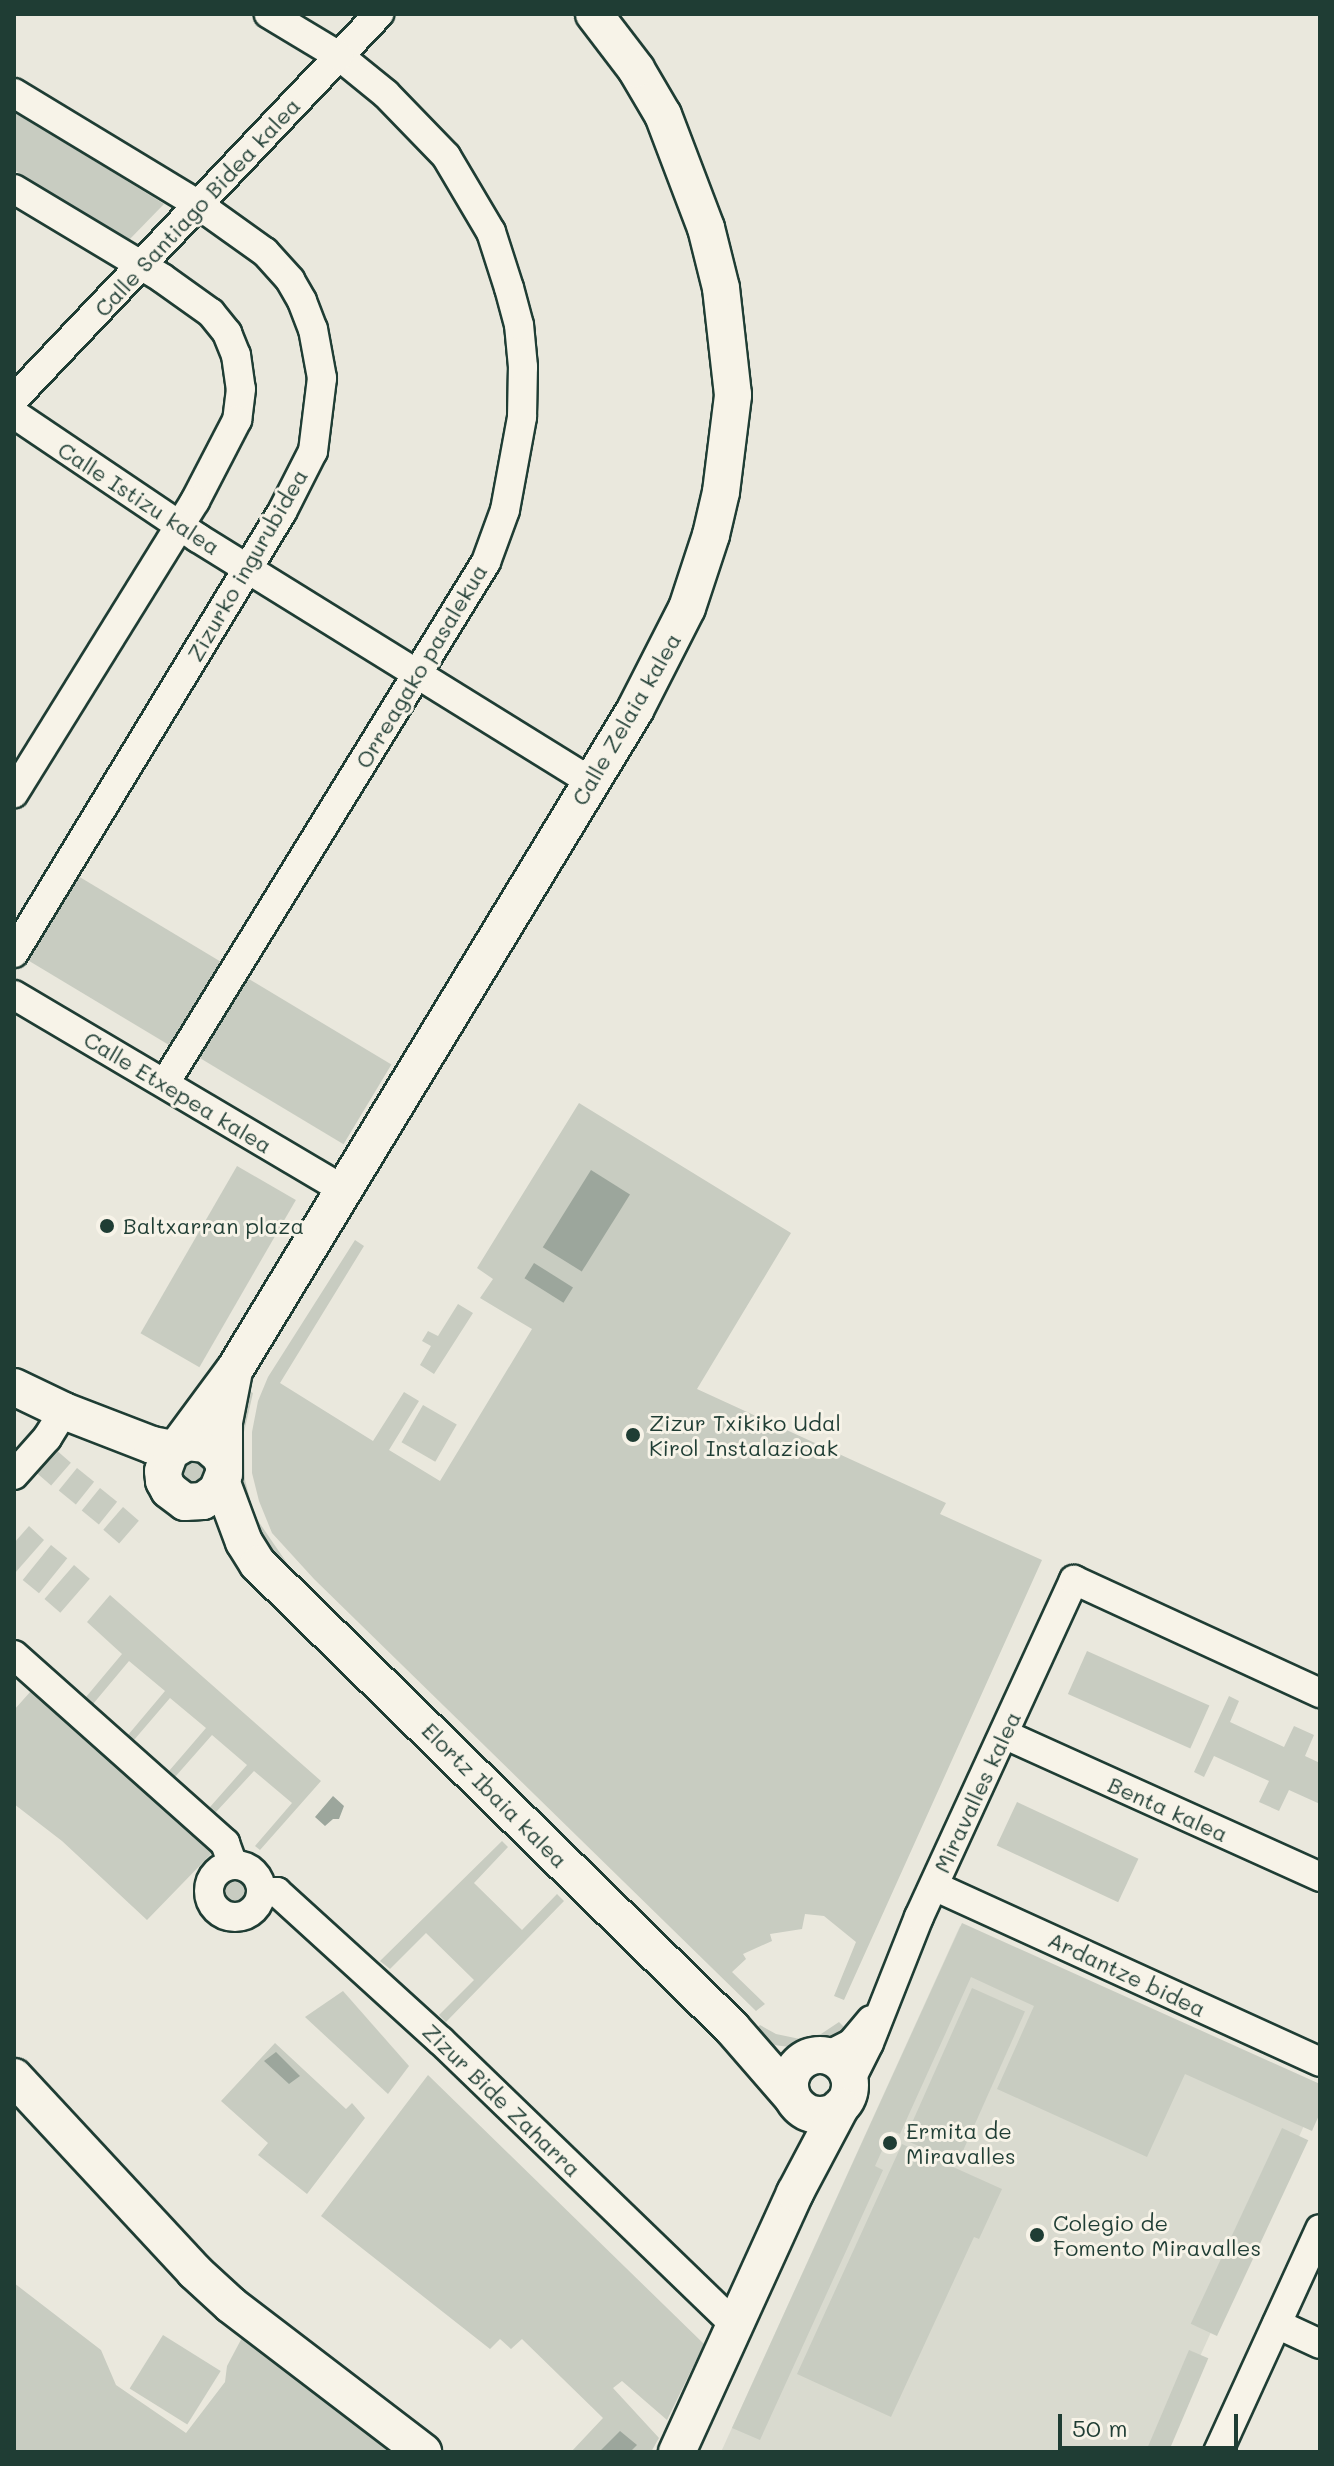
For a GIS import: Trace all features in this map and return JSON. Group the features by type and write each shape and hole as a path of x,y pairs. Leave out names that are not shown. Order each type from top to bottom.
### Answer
{"street":[{"name":"Orreagako pasalekua","path":"165,1083 486,562 505,510 522,417 523,367 519,325 491,232 446,156 419,124 339,56 269,14"},
{"name":"Calle Santiago Bidea kalea","path":"14,399 379,14"},
{"name":"Calle Zelaia kalea","path":"175,1448 235,1369 592,782 671,643 701,572 721,492 733,395 721,288 706,228 687,172 656,104 594,14"},
{"name":"Zizurko ingurubidea","path":"14,93 199,205 265,252 290,280 302,301 321,361 320,412 313,451 282,512 14,953"},
{"path":"14,189 141,266 211,313 227,333 240,369 237,420 225,448 14,793"},
{"name":"Calle Istizu kalea","path":"14,414 247,568 592,782"},
{"name":"Calle Etxepea kalea","path":"14,995 342,1189"},
{"name":"Calle Zelaia kalea","path":"223,1474 224,1422 235,1369"},
{"name":"Elortz Ibaia kalea","path":"14,1387 152,1445 175,1448"},
{"path":"14,1475 73,1414"},
{"name":"Elortz Ibaia kalea","path":"73,1414 177,1496 245,1558 258,1564"},
{"path":"197,1441 206,1444 220,1456 223,1474 210,1497 177,1496 163,1471 175,1448 197,1441"},
{"name":"Elortz Ibaia kalea","path":"223,1474 244,1542 258,1564 732,2028 796,2103"},
{"name":"Miravalles kalea","path":"677,2452 795,2193 832,2075 869,2043 934,1886 1074,1580 1320,1693"},
{"path":"14,1655 225,1843 233,1865"},
{"name":"Benta kalea","path":"1017,1740 1320,1877"},
{"path":"233,1865 242,1866 256,1876 261,1892 248,1913 232,1916 217,1910 209,1886 218,1871 233,1865"},
{"name":"Ardantze bidea","path":"934,1886 1320,2062"},
{"name":"Zizur Bide Zaharra","path":"261,1892 277,1892 441,2041 735,2325"},
{"name":"Elortz Ibaia kalea","path":"732,2028 772,2053 832,2075"},
{"path":"794,2069 832,2075 825,2114 796,2103 791,2077 794,2069"},
{"path":"14,2077 126,2201 231,2305 423,2452"},
{"name":"Miravalles kalea","path":"795,2193 807,2134 796,2103"},
{"path":"1218,2452 1320,2229"},
{"path":"1277,2324 1320,2344"}],"shaded area":[{"path":"14,111 164,204 128,241 14,170"},
{"path":"78,876 224,964 173,1048 28,960"},
{"path":"244,976 391,1065 344,1144 196,1056"},
{"path":"579,1103 791,1233 697,1389 946,1503 940,1514 1042,1560 844,2000 834,1996 856,1942 824,1916 805,1914 802,1929 770,1934 772,1941 743,1954 746,1959 732,1972 765,2004 756,2011 314,1579 272,1533 259,1501 252,1473 252,1432 258,1401 268,1377 355,1240 364,1246 280,1383 373,1441 404,1392 419,1401 389,1450 440,1481 532,1329 480,1298 493,1279 477,1268"},
{"path":"237,1166 296,1200 199,1367 140,1333"},
{"path":"591,1170 630,1194 582,1272 543,1247"},
{"path":"534,1263 573,1287 563,1303 524,1278"},
{"path":"458,1304 473,1313 434,1374 420,1365 431,1346 422,1341 428,1331 438,1336"},
{"path":"239,1386 253,1393 244,1432 245,1480 254,1515 289,1566 283,1572 239,1505"},
{"path":"423,1405 457,1424 435,1462 402,1442"},
{"path":"55,1449 71,1463 51,1485 35,1472"},
{"path":"196,1449 211,1478 189,1487 175,1468"},
{"path":"77,1468 94,1482 76,1504 59,1491"},
{"path":"100,1488 117,1502 99,1524 82,1511"},
{"path":"123,1507 139,1521 119,1543 103,1530"},
{"path":"29,1526 44,1540 15,1573 14,1543"},
{"path":"51,1545 67,1558 39,1593 23,1580"},
{"path":"74,1565 90,1579 60,1613 44,1599"},
{"path":"110,1595 321,1781 260,1850 255,1846 292,1803 254,1771 216,1812 210,1807 247,1765 212,1735 175,1777 169,1771 206,1728 170,1698 134,1740 128,1735 165,1691 129,1661 93,1704 86,1697 122,1654 87,1622"},
{"path":"1087,1651 1209,1706 1190,1748 1068,1694"},
{"path":"31,1691 213,1852 147,1920 62,1841 14,1804 14,1710"},
{"path":"1229,1696 1239,1701 1230,1722 1284,1747 1294,1726 1314,1735 1305,1756 1320,1763 1320,1804 1289,1790 1279,1811 1259,1802 1269,1781 1214,1756 1204,1777 1194,1772"},
{"path":"333,1796 344,1806 339,1819 333,1819 325,1826 315,1817"},
{"path":"1017,1802 1138,1859 1118,1902 997,1846"},
{"path":"502,1841 508,1847 474,1883 522,1930 557,1894 564,1901 446,2022 439,2015 474,1980 426,1933 390,1969 380,1961"},
{"path":"234,1877 244,1881 248,1891 244,1901 234,1905 224,1901 220,1891 224,1881"},
{"path":"962,1923 1320,2084 1320,2113 1312,2131 1185,2074 1147,2157 997,2089 1034,2006 971,1977 900,2134 891,2131 875,2166 883,2170 760,2440 732,2428"},
{"name":"Colegio de Fomento Miravalles","path":"960,1926 1320,2090 1157,2452 721,2452"},
{"path":"972,1988 1025,2012 957,2163 904,2140"},
{"path":"343,1991 409,2066 388,2094 305,2017"},
{"path":"839,2022 847,2030 816,2047 805,2049 774,2045 753,2032 760,2025 776,2034 800,2039 821,2034"},
{"path":"275,2043 346,2109 352,2103 365,2118 307,2194 258,2155 268,2143 221,2101"},
{"path":"276,2052 300,2076 289,2084 264,2061"},
{"path":"428,2075 704,2344 667,2420 622,2381 613,2388 659,2438 651,2452 571,2452 603,2418 522,2339 511,2349 500,2339 490,2349 321,2216"},
{"path":"1282,2128 1308,2140 1217,2336 1191,2324"},
{"path":"902,2144 1002,2189 979,2239 974,2237 891,2417 797,2374"},
{"path":"14,2283 101,2350 116,2385 186,2433 225,2382 227,2366 244,2334 394,2452 14,2452"},
{"path":"163,2335 221,2371 187,2424 130,2388"},
{"path":"1189,2350 1208,2358 1169,2452 1146,2452"},
{"path":"620,2431 637,2445 630,2452 599,2452"}],"place":[{"name":"Baltxarran plaza","path":"107,1226"},
{"name":"Zizur Txikiko Udal Kirol Instalazioak","path":"633,1435"},
{"name":"Ermita de Miravalles","path":"890,2143"},
{"name":"Colegio de Fomento Miravalles","path":"1037,2235"}]}
